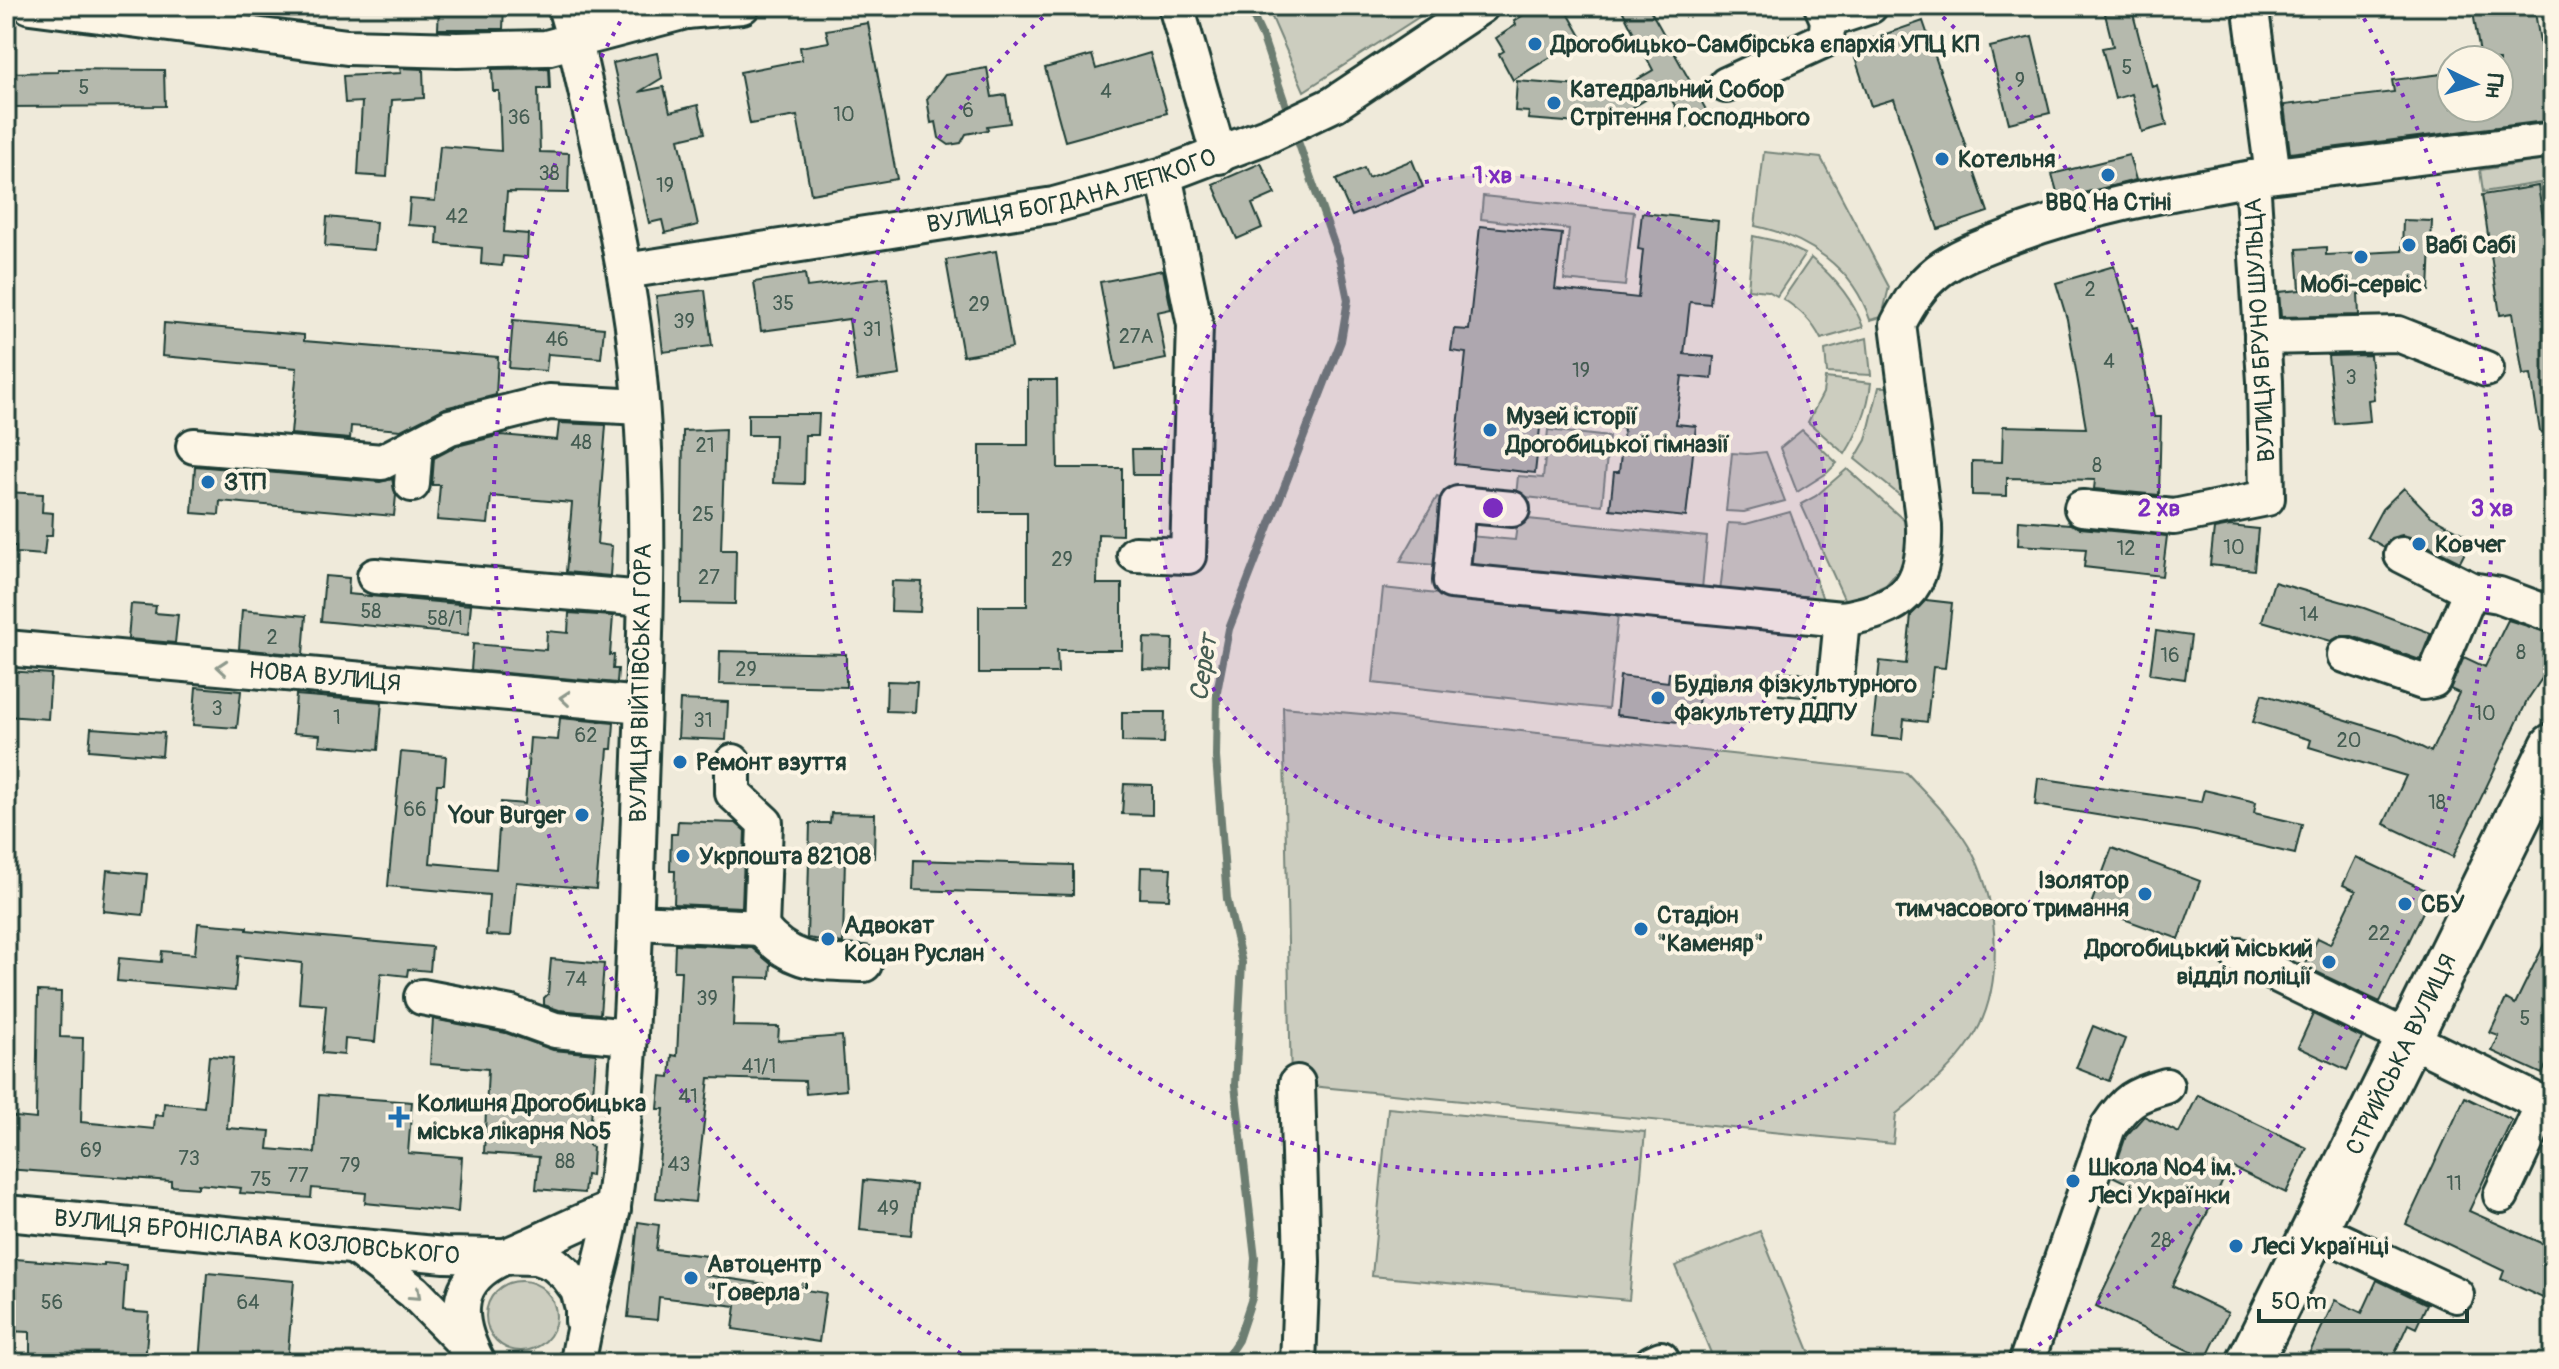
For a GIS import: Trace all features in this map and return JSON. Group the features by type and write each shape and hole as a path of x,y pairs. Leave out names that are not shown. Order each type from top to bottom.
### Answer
{"main road":[{"name":"СТРИЙСЬКА ВУЛИЦЯ","path":"2250,1363 2553,746"}],"street":[{"path":"30,6 347,47 457,50 546,48 687,8 742,6"},
{"name":"ВУЛИЦЯ ВІЙТІВСЬКА ГОРА","path":"565,6 625,271 641,407 645,599 630,1037 613,1209 583,1326 578,1363"},
{"path":"1176,6 1219,156"},
{"name":"ВУЛИЦЯ БОГДАНА ЛЕПКОГО","path":"625,271 1054,205 1164,175 1219,156 1314,114 1379,76 1481,6"},
{"path":"1726,85 1826,39 1825,13 1870,6"},
{"path":"1512,509 1458,504 1451,581 1842,619 1877,613 1897,601 1913,583 1925,552 1898,324 1912,296 1937,272 1962,255 2047,223 2182,190 2262,176 2252,18"},
{"name":"ВУЛИЦЯ БРУНО ШУЛЬЦА","path":"2082,508 2174,517 2267,498 2262,337 2262,176 2553,140"},
{"path":"1135,554 1188,556 1195,325 1164,175"},
{"path":"2262,337 2398,334 2486,369"},
{"path":"194,446 382,462 450,427 549,402 641,407"},
{"path":"412,484 415,445"},
{"path":"2402,555 2471,590 2499,595 2553,615"},
{"path":"375,576 645,599"},
{"path":"2345,655 2423,682 2433,680 2471,590"},
{"path":"1834,700 1842,619"},
{"name":"НОВА ВУЛИЦЯ","path":"6,648 643,705"},
{"path":"733,762 733,793 765,823 761,928 774,943 810,962 864,964"},
{"path":"636,922 761,928"},
{"path":"2239,956 2548,1107 2501,1195"},
{"path":"422,997 511,1014 555,1030 630,1037"},
{"path":"1297,1083 1302,1262 1298,1363"},
{"path":"2026,1363 2108,1127 2124,1102 2166,1086"},
{"path":"477,1359 462,1325 464,1298 471,1282 484,1269 509,1256 613,1209"},
{"name":"ВУЛИЦЯ БРОНІСЛАВА КОЗЛОВСЬКОГО","path":"6,1213 445,1255 536,1257 553,1263 578,1290 583,1308 583,1326"},
{"path":"2315,1229 2456,1295"},
{"path":"355,1247 414,1292 477,1359"},
{"path":"562,1363 578,1342 583,1326"}],"shaded area":[{"path":"1267,6 1436,6 1304,91"},
{"path":"1764,152 1821,158 1889,287 1882,317 1870,320 1852,284 1826,257 1793,238 1755,226"},
{"path":"2553,159 2553,266 2540,183 2483,192 2480,170"},
{"path":"1483,196 1634,212 1625,286 1564,280 1569,229 1481,219"},
{"path":"1753,236 1780,242 1805,254 1777,296 1768,291 1748,289"},
{"path":"1811,258 1842,289 1863,327 1821,339 1805,316 1783,299"},
{"path":"1867,338 1871,375 1827,373 1825,350"},
{"path":"1825,378 1871,383 1862,420 1845,454 1808,422 1823,393"},
{"path":"1879,387 1891,387 1903,498 1855,459 1866,440"},
{"path":"1548,430 1609,437 1602,505 1516,496 1518,476 1543,478"},
{"path":"1802,430 1837,463 1797,492 1780,448"},
{"path":"1766,452 1785,501 1744,512 1726,511 1732,453"},
{"path":"1847,469 1907,523 1910,547 1903,565 1886,585 1846,603 1801,504 1816,496"},
{"path":"1437,497 1442,499 1435,565 1400,562"},
{"path":"1790,512 1824,602 1720,592 1728,523 1746,524"},
{"path":"1518,518 1707,537 1702,589 1466,566 1469,536 1515,540"},
{"path":"1383,588 1618,614 1608,709 1373,683"},
{"path":"1283,707 1907,773 1959,832 1973,854 1989,898 1995,949 1989,999 1981,1022 1954,1062 1896,1114 1893,1144 1291,1084"},
{"path":"1388,1108 1645,1132 1629,1300 1372,1276"},
{"path":"1760,1231 1814,1363 1715,1363 1675,1266"},
{"path":"521,1281 546,1291 556,1316 546,1341 521,1351 496,1341 486,1316 496,1291"}],"building":[{"path":"439,6 504,6 503,29 438,29"},
{"name":"Дрогобицько-Самбірська єпархія УПЦ КП","path":"1538,6 1564,6 1582,38 1513,80 1499,54 1504,51 1496,38 1516,25 1514,21"},
{"path":"1620,6 1648,6 1709,115 1687,127 1665,88 1604,125 1528,119 1529,112 1515,111 1517,81 1580,86 1579,93 1611,95 1653,70"},
{"path":"2103,6 2131,6 2152,87 2157,85 2167,125 2142,132 2132,94 2115,99 2102,48 2113,46"},
{"path":"2472,6 2534,6 2553,120 2290,153 2284,105 2394,92 2392,80 2435,75 2435,124 2515,124 2515,44 2478,44"},
{"name":"Котельня","path":"1923,21 1988,212 1938,229 1894,99 1871,106 1851,46"},
{"path":"868,23 897,179 811,194 797,116 750,124 740,72 802,60 800,47 829,42 826,30"},
{"path":"2032,37 2050,113 2009,123 1990,47"},
{"path":"657,53 662,78 639,92 664,87 670,112 698,105 705,133 679,139 698,225 665,233 662,220 649,223 613,63"},
{"path":"1150,53 1167,113 1065,141 1045,68 1092,55 1096,69"},
{"path":"400,68 423,69 424,98 392,100 387,177 358,175 362,102 345,103 343,76 401,73"},
{"path":"549,68 550,89 538,89 540,152 569,153 568,193 507,192 504,232 528,234 527,258 503,256 502,266 481,264 482,248 437,244 438,227 408,225 410,199 435,201 440,146 501,151 499,91 493,91 492,69"},
{"path":"987,68 992,97 1006,95 1010,123 987,126 988,130 966,134 961,143 949,145 939,138 936,122 931,123 927,99 945,75"},
{"path":"58,69 164,70 165,106 6,107 6,73 58,72"},
{"path":"2129,155 2136,180 2059,199 2052,174"},
{"path":"1412,160 1423,187 1352,216 1336,180 1364,168 1368,178"},
{"path":"1261,163 1275,194 1252,204 1262,228 1237,239 1213,184"},
{"path":"2538,186 2553,283 2553,431 2540,432 2531,374 2523,375 2513,313 2500,315 2482,195"},
{"path":"1642,213 1718,221 1710,304 1690,302 1684,354 1714,357 1712,379 1682,376 1676,424 1696,426 1686,517 1610,509 1614,472 1619,472 1624,428 1541,419 1535,473 1454,464 1466,353 1451,351 1454,329 1469,330 1480,226 1562,234 1555,289 1638,298 1643,250 1638,249"},
{"path":"327,217 376,222 374,250 325,246"},
{"path":"2403,220 2432,221 2429,291 2358,294 2359,315 2281,317 2279,292 2300,290 2297,249 2326,247 2326,255 2402,251"},
{"path":"996,251 1012,348 963,356 946,260"},
{"path":"2114,266 2133,328 2137,327 2154,417 2161,417 2159,495 2094,489 2095,480 2007,478 2007,496 1972,495 1972,461 2002,462 2003,426 2086,428 2067,319 2056,283"},
{"path":"1163,270 1171,309 1157,312 1166,359 1116,369 1100,282"},
{"path":"805,274 807,287 887,277 900,375 857,381 849,319 761,331 754,282"},
{"path":"705,290 712,346 663,352 656,296"},
{"path":"513,320 604,328 601,358 548,354 546,371 509,368"},
{"path":"164,323 304,335 304,341 498,357 496,395 445,408 401,430 351,426 350,439 291,434 297,368 162,356"},
{"path":"2370,355 2374,399 2368,400 2370,421 2335,424 2328,356"},
{"path":"1028,380 1057,380 1058,468 1122,468 1122,535 1098,534 1097,584 1122,584 1122,650 1057,650 1058,673 979,673 979,606 1027,606 1027,512 980,512 980,445 1028,445"},
{"path":"748,414 819,414 818,435 805,435 804,484 773,483 775,435 748,435"},
{"path":"559,423 606,425 597,544 612,546 610,576 566,572 572,503 491,496 488,524 437,520 440,485 432,485 434,458 457,446 501,435 557,440"},
{"path":"725,429 721,550 736,550 735,604 681,603 683,431"},
{"path":"1132,449 1161,449 1161,475 1133,475"},
{"path":"195,466 380,482 392,479 396,495 394,516 220,501 219,515 192,513"},
{"path":"2404,488 2431,516 2472,539 2460,562 2410,537 2402,535 2391,538 2384,547 2367,537 2382,509"},
{"path":"6,492 43,494 42,512 53,513 52,536 46,536 44,555 16,553 16,546 6,546"},
{"path":"2019,520 2167,536 2162,576 2084,567 2086,549 2018,545"},
{"path":"2230,526 2258,529 2254,570 2210,565 2214,529"},
{"path":"325,576 349,578 348,594 471,605 468,635 321,621"},
{"path":"892,581 922,582 920,612 891,611"},
{"path":"2274,582 2364,608 2431,633 2420,660 2352,636 2340,636 2331,641 2262,621"},
{"path":"1926,600 1952,603 1945,668 1933,667 1927,722 1904,719 1902,739 1872,736 1880,661 1906,664 1911,615"},
{"path":"131,604 156,606 155,613 178,615 175,643 128,639"},
{"path":"242,610 306,616 303,655 239,649"},
{"path":"569,613 613,616 610,655 614,655 613,669 618,669 617,683 471,670 473,644 546,650 547,631 568,633"},
{"path":"2508,620 2553,634 2553,644 2543,665 2549,668 2528,699 2453,857 2384,824 2406,776 2309,747 2311,740 2253,722 2262,694 2399,736 2431,752 2459,693 2450,689 2464,657 2485,667"},
{"path":"2156,631 2191,636 2185,679 2150,674"},
{"path":"1144,638 1173,639 1172,670 1143,669"},
{"path":"720,651 846,654 846,687 719,684"},
{"path":"7,671 51,674 48,719 6,716"},
{"path":"1781,671 1816,675 1814,698 1779,695"},
{"name":"Будівля фізкультурного факультету ДДПУ","path":"1669,673 1701,676 1696,724 1616,715 1620,676 1668,682"},
{"path":"887,681 917,682 915,712 886,711"},
{"path":"196,687 241,691 237,728 193,725"},
{"path":"296,695 382,702 378,750 319,745 320,735 293,733"},
{"path":"680,700 728,702 726,740 678,738"},
{"path":"1122,712 1165,712 1164,743 1122,742"},
{"path":"560,718 614,723 612,749 608,749 596,889 516,882 511,936 486,935 489,895 388,886 401,752 446,756 444,784 437,784 430,863 496,869 501,802 525,804 530,738 558,740"},
{"path":"91,728 164,733 162,756 89,750"},
{"path":"2038,778 2201,802 2204,790 2256,802 2254,813 2302,824 2295,854 2195,831 2035,805"},
{"path":"1124,784 1152,785 1152,815 1122,814"},
{"path":"831,813 875,814 874,858 845,857 843,943 807,938 810,823 830,823"},
{"path":"678,821 736,823 745,831 742,907 674,904 675,871 670,871 671,834 677,834"},
{"name":"Ізолятор тимчасового тримання","path":"2112,848 2200,881 2179,939 2090,907"},
{"path":"2356,857 2432,893 2380,1002 2304,966 2318,938 2330,944 2356,891 2343,885"},
{"path":"914,860 1073,865 1073,895 913,890"},
{"path":"1141,867 1171,868 1169,899 1140,898"},
{"path":"107,870 147,874 143,915 103,911"},
{"path":"198,923 432,947 430,971 408,969 407,976 381,973 375,1042 345,1039 344,1055 322,1053 326,1005 299,1003 302,963 238,956 235,991 117,981 119,958 161,962 162,951 195,954"},
{"path":"2553,926 2553,1050 2542,1074 2492,1051 2499,1036 2490,1033 2506,999 2515,1004"},
{"path":"675,944 752,948 771,964 770,978 735,977 733,1026 779,1027 778,1041 842,1036 846,1090 806,1094 805,1081 709,1078 695,1202 656,1198 664,1109 658,1109 661,1076 670,1077 672,1055 677,1056 681,971 674,971"},
{"path":"551,959 604,964 600,1014 559,1010 544,1005"},
{"path":"38,991 61,992 60,1037 83,1038 81,1122 154,1129 155,1115 163,1116 164,1103 204,1107 209,1056 233,1058 227,1128 270,1131 268,1149 315,1153 319,1095 412,1102 408,1153 462,1157 458,1212 365,1203 366,1193 312,1188 311,1198 240,1193 241,1188 198,1184 198,1188 171,1186 171,1181 6,1169 6,1116 36,1119"},
{"path":"2313,1014 2362,1038 2347,1070 2298,1047"},
{"path":"433,1019 506,1033 553,1050 596,1054 589,1146 593,1147 591,1176 586,1175 584,1193 536,1189 539,1157 484,1153 488,1069 430,1064"},
{"path":"2093,1026 2125,1039 2109,1081 2076,1068"},
{"path":"2198,1095 2307,1148 2286,1193 2230,1166 2172,1286 2228,1313 2206,1359 2096,1306 2150,1194 2112,1176 2126,1136 2144,1116 2179,1133"},
{"path":"2465,1097 2512,1120 2469,1211 2550,1247 2542,1265 2553,1270 2553,1287 2547,1300 2501,1279 2504,1271 2406,1224"},
{"path":"864,1180 916,1185 911,1235 860,1230"},
{"path":"638,1222 659,1225 656,1250 707,1256 705,1275 826,1293 819,1342 733,1329 736,1306 659,1297 657,1320 628,1317"},
{"path":"15,1259 126,1265 123,1311 149,1313 145,1363 30,1363 30,1332 6,1331 6,1277 14,1278"},
{"path":"207,1273 294,1281 287,1363 200,1363"},
{"path":"2377,1280 2427,1304 2416,1328 2408,1324 2390,1363 2321,1363 2308,1356 2335,1300 2362,1313"}],"waterway":[{"name":"Серет","path":"1248,6 1263,38 1290,118"},
{"name":"Серет","path":"1223,1363 1238,1340 1252,1298 1255,1258 1235,1085 1242,963 1227,899 1216,757 1217,692 1229,629 1341,341 1348,300 1340,261 1294,130"}],"place":[{"name":"Дрогобицько-Самбірська єпархія УПЦ КП","path":"1535,44"},
{"name":"Катедральний Собор Стрітення Господнього","path":"1554,103"},
{"name":"Котельня","path":"1942,159"},
{"name":"BBQ На Стіні","path":"2108,175"},
{"name":"Вабі Сабі","path":"2409,245"},
{"name":"Мобі-сервіс","path":"2361,257"},
{"name":"Музей історії Дрогобицької гімназії","path":"1490,430"},
{"name":"ЗТП","path":"208,482"},
{"name":"Ковчег","path":"2419,544"},
{"name":"Будівля фізкультурного факультету ДДПУ","path":"1658,698"},
{"name":"Ремонт взуття","path":"680,762"},
{"name":"Your Burger","path":"582,815"},
{"name":"Укрпошта 82108","path":"683,856"},
{"name":"Ізолятор тимчасового тримання","path":"2145,894"},
{"name":"СБУ","path":"2405,904"},
{"name":"Стадіон \"Каменяр\"","path":"1641,929"},
{"name":"Адвокат Коцан Руслан","path":"828,939"},
{"name":"Дрогобицький міський відділ поліції","path":"2329,962"},
{"name":"Колишня Дрогобицька міська лікарня №5","path":"399,1117"},
{"name":"Школа №4 ім. Лесі Українки","path":"2073,1181"},
{"name":"Лесі Українці","path":"2236,1246"},
{"name":"Автоцентр \"Говерла\"","path":"691,1278"}]}
